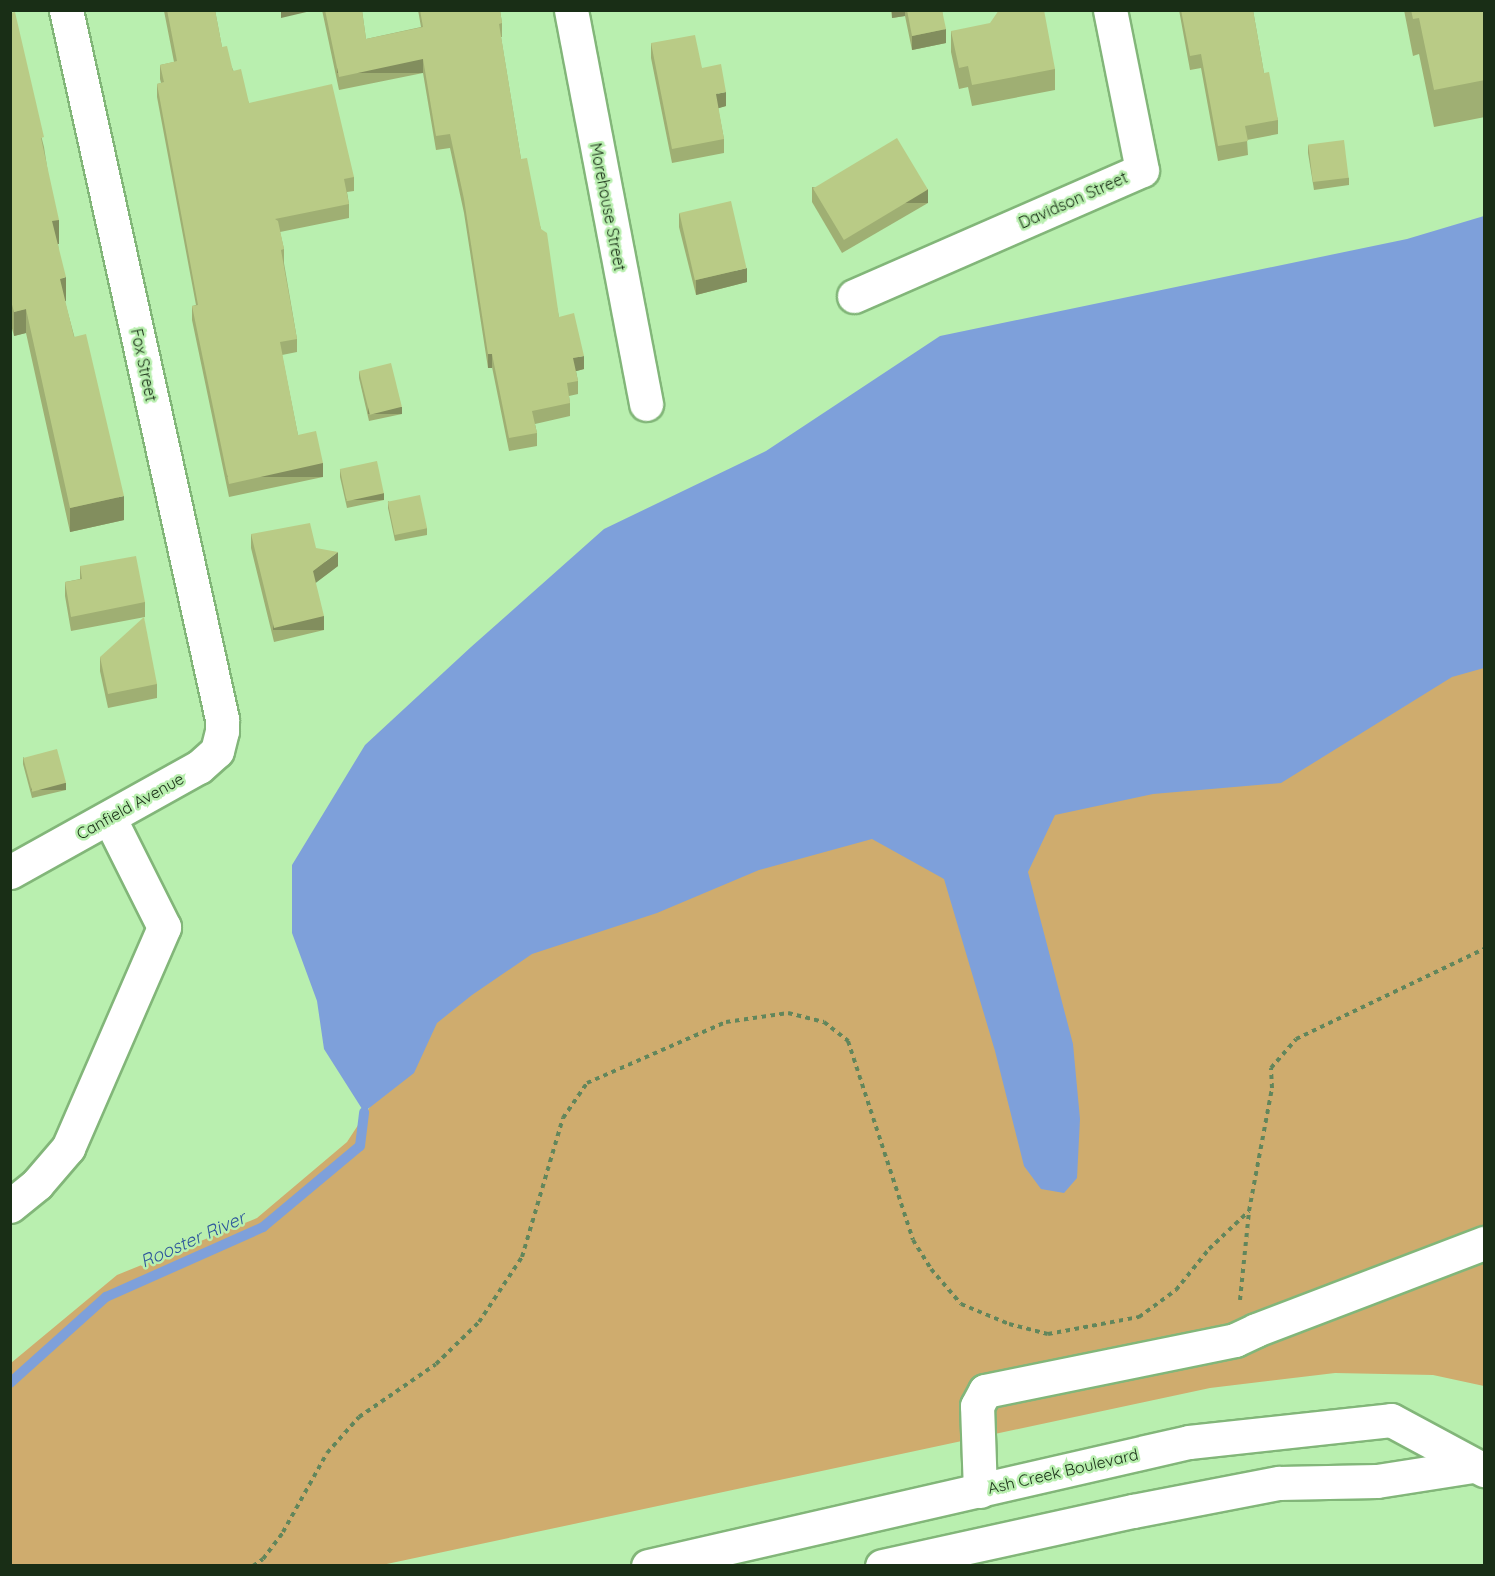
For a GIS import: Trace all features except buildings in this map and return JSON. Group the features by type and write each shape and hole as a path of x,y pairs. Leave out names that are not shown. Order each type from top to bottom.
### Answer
{"street":[{"name":"Fox Street","path":"66,10 222,719"},
{"name":"Morehouse Street","path":"571,10 646,404"},
{"name":"Davidson Street","path":"854,296 1142,170 1110,10"},
{"name":"Canfield Avenue","path":"10,872 110,819 209,760 220,741 222,719"},
{"path":"10,1206 37,1184 68,1148 164,927 110,819"},
{"path":"980,1491 977,1406 985,1390 1235,1340 1256,1330 1485,1244"},
{"name":"Ash Creek Boulevard","path":"648,1566 1189,1442 1391,1420 1479,1468"},
{"name":"Ash Creek Boulevard","path":"882,1566 1133,1511 1279,1483 1377,1481 1479,1468"}],"path":[{"path":"1235,1340 1249,1211 1272,1088 1271,1068 1296,1039 1485,949"},
{"path":"253,1566 263,1559 283,1532 327,1453 359,1417 436,1364 479,1322 522,1257 563,1118 587,1083 726,1022 788,1012 824,1022 848,1041 913,1239 931,1269 961,1304 1009,1324 1048,1334 1139,1317 1176,1290 1209,1249 1249,1211"}],"shaded area":[{"path":"1484,494 1484,1386 1433,1375 1335,1373 1210,1388 382,1565 11,1566 11,1363 117,1275 257,1218 347,1142 404,1055 424,952"}],"water":[{"path":"1484,216 1484,668 1452,677 1281,783 1153,794 1055,815 1028,872 1073,1044 1080,1119 1077,1178 1064,1193 1041,1189 1024,1166 995,1051 944,879 872,839 759,870 657,913 532,954 472,995 437,1023 414,1073 364,1112 324,1049 317,1001 292,933 292,865 365,745 604,529 766,451 940,336 1407,239"}],"waterway":[{"name":"Rooster River","path":"10,1383 106,1297 263,1227 360,1146 364,1112"}]}
